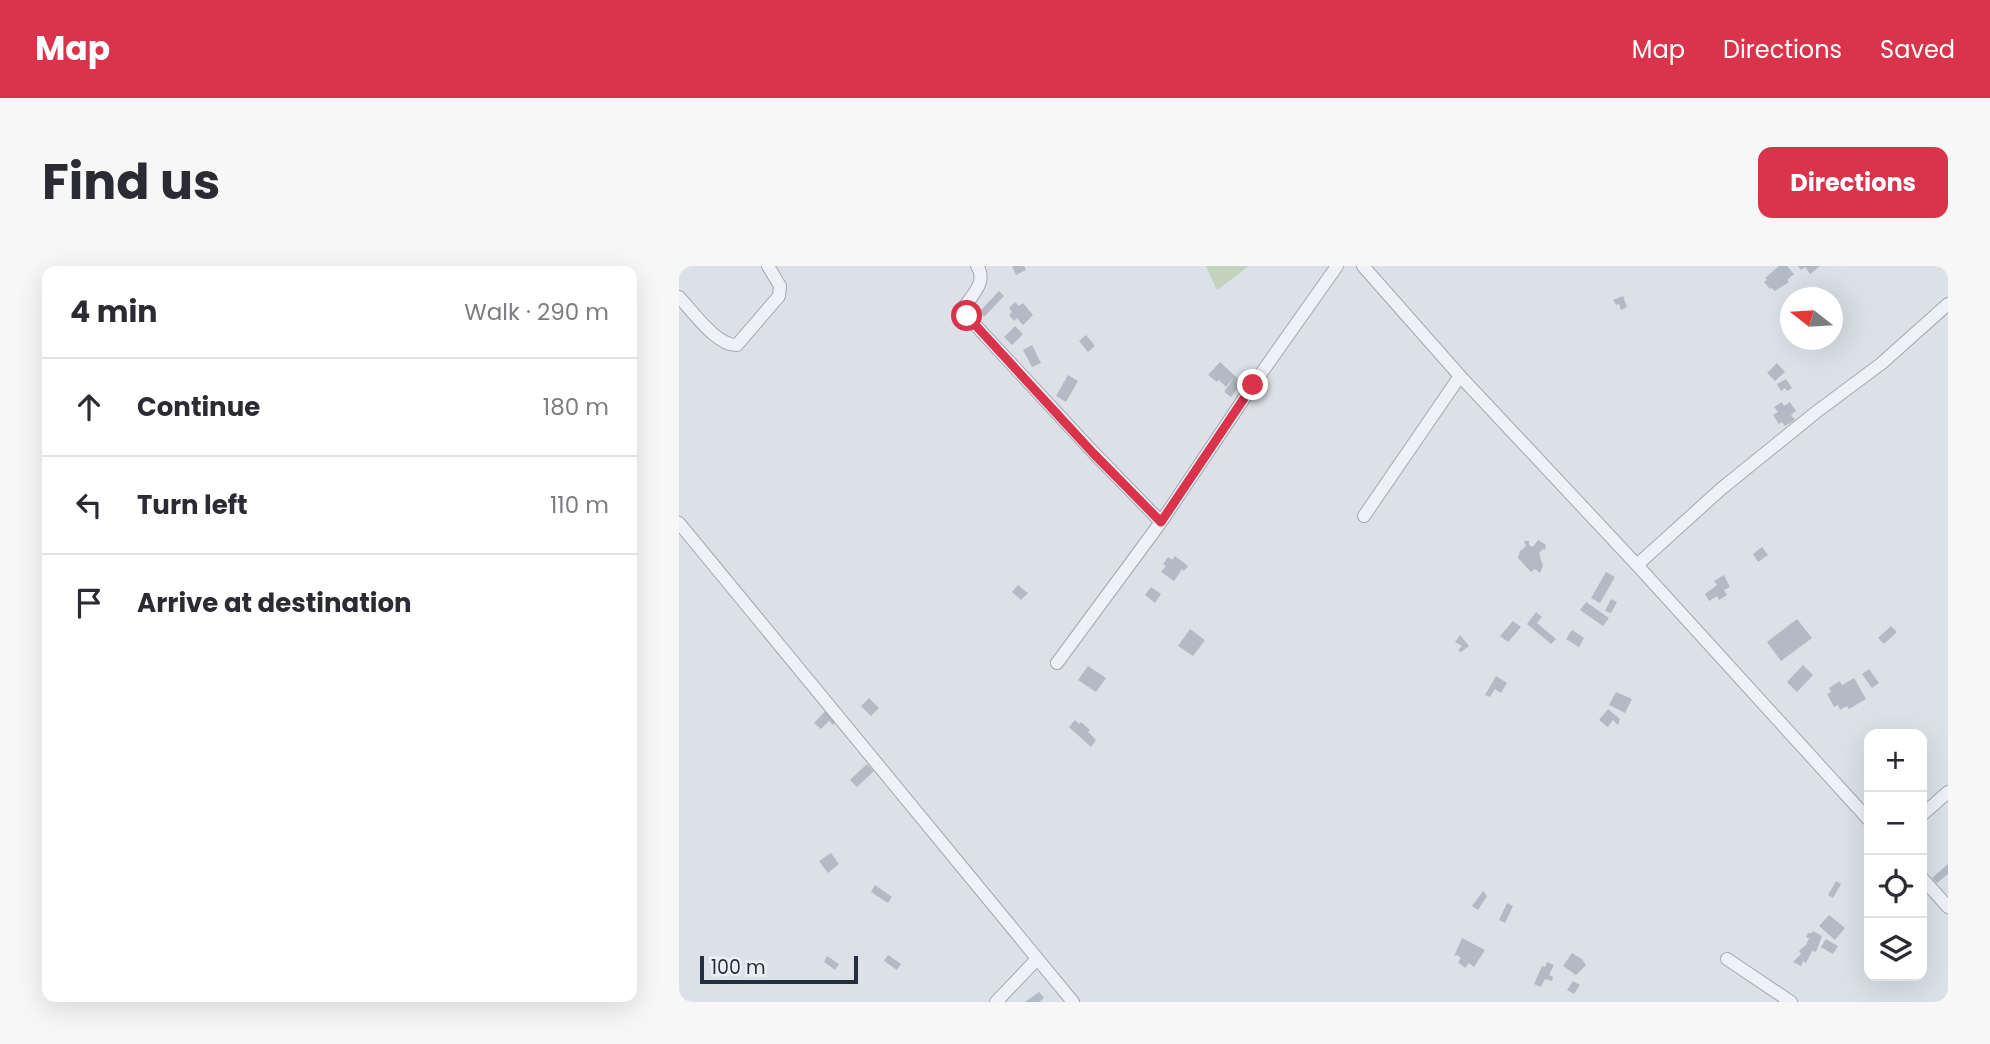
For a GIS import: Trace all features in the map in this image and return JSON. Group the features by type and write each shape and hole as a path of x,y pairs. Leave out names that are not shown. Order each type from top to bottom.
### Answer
{"street":[{"path":"679,297 717,337 730,345 737,345 779,296 780,286 768,266"},
{"path":"977,266 982,273 982,281 963,309 967,316 1093,453 1161,522"},
{"path":"1058,663 1161,522 1337,266"},
{"path":"1363,266 1460,376 1637,565 1864,815"},
{"path":"1637,565 1721,489 1882,363 1948,304"},
{"path":"1364,516 1460,376"},
{"path":"679,523 1073,1002"},
{"path":"1927,811 1948,792"},
{"path":"1927,884 1948,907"},
{"path":"1727,959 1791,1002"},
{"path":"996,1002 1037,960"}],"green space":[{"path":"1206,266 1249,266 1217,290"}],"building":[{"path":"1012,266 1024,266 1026,270 1016,275"},
{"path":"1779,266 1787,266 1794,274 1787,280 1789,282 1775,291 1764,282 1767,280 1765,278"},
{"path":"1798,266 1820,266 1810,274 1805,267 1801,270"},
{"path":"999,291 1004,296 984,317 979,312"},
{"path":"1623,296 1627,307 1621,310 1619,304 1616,305 1613,300"},
{"path":"1015,302 1019,306 1023,303 1033,315 1023,325 1017,318 1014,321 1009,315 1012,312 1009,308"},
{"path":"1015,326 1023,334 1012,345 1004,337"},
{"path":"1086,335 1095,346 1088,352 1079,341"},
{"path":"1032,345 1041,363 1032,367 1023,350"},
{"path":"1220,362 1235,376 1226,387 1208,375"},
{"path":"1777,363 1785,372 1775,381 1767,373"},
{"path":"1068,375 1078,381 1066,402 1056,396"},
{"path":"1235,376 1242,382 1231,397 1224,392"},
{"path":"1786,379 1792,388 1781,391 1777,384"},
{"path":"1782,402 1784,406 1790,402 1796,411 1791,415 1795,420 1785,426 1782,422 1779,424 1773,415 1778,412 1774,407"},
{"path":"1538,540 1546,545 1545,550 1539,553 1543,566 1540,573 1535,569 1531,572 1518,558 1520,551 1526,546 1524,541 1529,541 1529,545 1533,547"},
{"path":"1762,547 1768,555 1758,562 1753,554"},
{"path":"1175,556 1188,566 1184,571 1182,569 1174,581 1161,572 1168,557 1172,560"},
{"path":"1606,572 1615,577 1600,603 1591,598"},
{"path":"1724,575 1730,587 1724,590 1727,595 1719,600 1717,596 1709,601 1705,594 1717,585 1714,581"},
{"path":"1018,585 1028,593 1021,600 1012,592"},
{"path":"1151,587 1161,594 1155,603 1145,595"},
{"path":"1611,599 1617,602 1611,613 1605,611"},
{"path":"1586,602 1609,618 1603,626 1580,610"},
{"path":"1536,612 1542,617 1537,623 1556,639 1551,644 1527,624"},
{"path":"1797,619 1812,638 1781,661 1767,642"},
{"path":"1513,621 1521,627 1508,642 1500,636"},
{"path":"1891,626 1897,632 1884,644 1878,638"},
{"path":"1190,629 1205,640 1193,656 1178,646"},
{"path":"1572,630 1584,638 1579,647 1566,639"},
{"path":"1460,635 1469,646 1461,652 1458,650 1462,646 1455,642"},
{"path":"1803,665 1813,675 1797,692 1787,682"},
{"path":"1088,666 1106,678 1096,692 1078,680"},
{"path":"1869,669 1879,683 1872,688 1862,674"},
{"path":"1496,676 1507,683 1501,693 1495,689 1490,697 1485,695"},
{"path":"1854,678 1866,699 1849,709 1847,706 1840,710 1838,705 1834,707 1827,694 1831,692 1829,688 1840,681 1842,685"},
{"path":"1616,692 1632,699 1625,713 1609,705"},
{"path":"869,698 879,708 871,716 861,706"},
{"path":"827,709 838,719 833,725 829,721 821,729 814,723"},
{"path":"1608,709 1620,719 1618,725 1613,720 1608,727 1599,720"},
{"path":"1075,720 1090,730 1088,732 1096,740 1091,747 1069,727"},
{"path":"867,764 874,771 857,787 850,780"},
{"path":"831,853 839,864 828,873 819,861"},
{"path":"1948,864 1948,874 1937,883 1932,878"},
{"path":"1836,881 1841,884 1833,898 1828,895"},
{"path":"875,885 892,897 888,903 871,892"},
{"path":"1483,891 1487,896 1478,910 1472,906"},
{"path":"1507,903 1513,906 1505,923 1499,920"},
{"path":"1829,915 1845,928 1835,940 1819,926"},
{"path":"1813,931 1822,936 1816,952 1812,951 1806,963 1803,961 1801,966 1793,962 1806,945 1808,933"},
{"path":"1462,938 1485,950 1474,967 1469,963 1465,968 1458,962 1461,958 1454,956"},
{"path":"1826,939 1838,946 1833,954 1821,947"},
{"path":"1572,953 1586,965 1576,975 1563,966"},
{"path":"888,955 901,964 897,970 884,961"},
{"path":"827,956 839,964 835,970 824,962"},
{"path":"1547,962 1554,965 1549,975 1553,977 1552,981 1545,979 1541,987 1534,984 1542,966 1545,967"},
{"path":"1573,981 1580,985 1574,994 1567,990"},
{"path":"1039,992 1044,998 1039,1002 1025,1002"}],"route":[{"path":"967,316 1093,453 1161,522 1253,385"}]}
